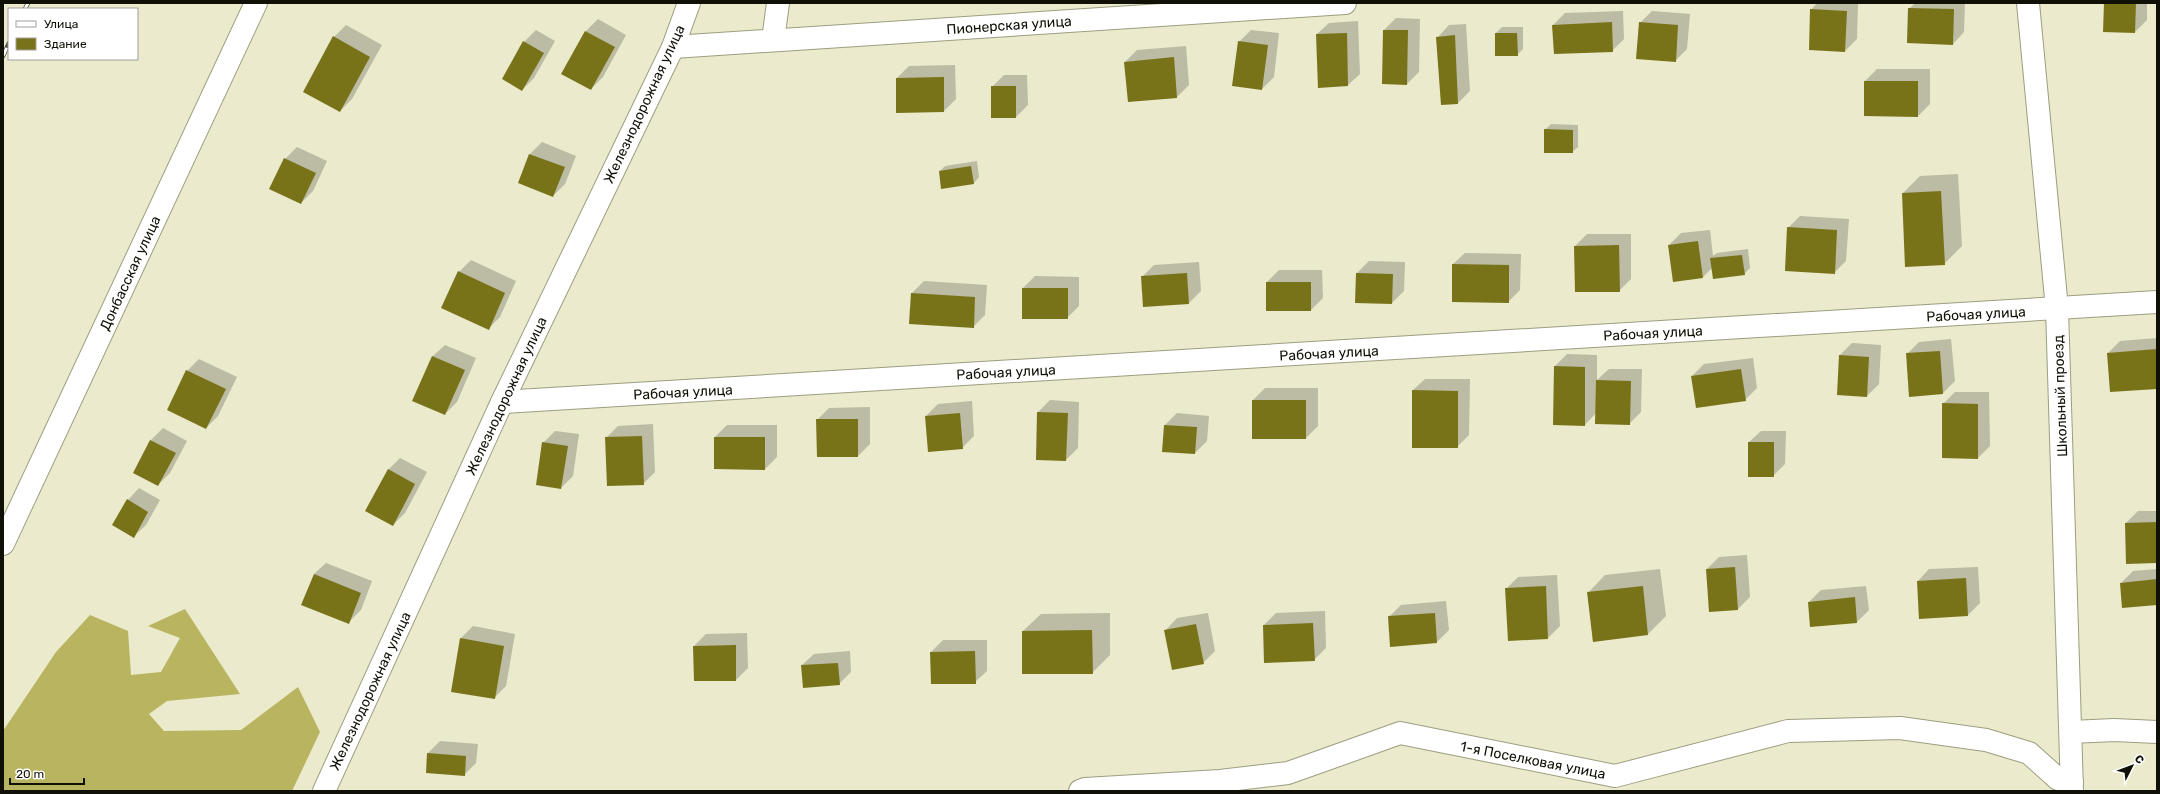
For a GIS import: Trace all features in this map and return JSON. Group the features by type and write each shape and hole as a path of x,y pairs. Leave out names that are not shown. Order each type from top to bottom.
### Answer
{"street":[{"name":"Донбасская улица","path":"3,544 256,3"},
{"name":"Железнодорожная улица","path":"324,791 502,402 672,47 689,3"},
{"path":"773,40 778,3"},
{"name":"Пионерская улица","path":"672,47 1344,3"},
{"name":"Школьный проезд","path":"2028,3 2057,309 2072,786"},
{"name":"Рабочая улица","path":"502,402 2157,302"},
{"name":"1-я Поселковая улица","path":"1080,791 1085,788 1220,780 1288,773 1400,733 1615,776 1788,731 1900,728 1986,740 2029,753 2058,780 2072,786"},
{"path":"2071,732 2114,730 2157,732"}],"shaded area":[{"path":"185,609 240,694 167,701 149,714 164,731 241,730 298,687 320,732 292,791 3,791 3,731 56,652 90,615 128,631 131,675 161,672 180,638 148,626"}],"building":[{"path":"2104,3 2136,3 2135,33 2103,32"},
{"path":"1908,8 1954,9 1953,45 1907,43"},
{"path":"1810,9 1847,11 1845,52 1809,50"},
{"path":"1612,22 1613,52 1554,54 1552,25"},
{"path":"1639,22 1678,25 1676,62 1636,59"},
{"path":"1383,30 1408,30 1407,85 1382,84"},
{"path":"585,31 615,47 591,90 561,74"},
{"path":"1347,33 1348,86 1318,88 1316,34"},
{"path":"1495,33 1517,33 1518,56 1495,56"},
{"path":"1455,35 1458,104 1441,105 1436,37"},
{"path":"333,36 370,57 340,112 303,92"},
{"path":"523,41 544,53 522,91 502,79"},
{"path":"1238,41 1268,45 1262,90 1232,86"},
{"path":"1174,57 1177,98 1128,102 1124,62"},
{"path":"944,77 944,112 896,113 896,78"},
{"path":"1864,81 1918,81 1918,117 1864,116"},
{"path":"991,86 1016,86 1016,118 991,118"},
{"path":"1544,129 1573,130 1573,153 1544,153"},
{"path":"529,154 565,167 553,197 518,183"},
{"path":"284,158 316,173 301,204 269,189"},
{"path":"971,166 974,184 941,189 939,171"},
{"path":"1941,191 1945,265 1905,267 1902,193"},
{"path":"1787,227 1837,230 1835,274 1785,271"},
{"path":"1698,241 1703,278 1673,282 1668,245"},
{"path":"1619,245 1620,292 1575,292 1574,246"},
{"path":"1742,255 1745,275 1713,279 1710,258"},
{"path":"1452,264 1509,265 1509,303 1452,302"},
{"path":"458,271 505,293 489,330 441,308"},
{"path":"1187,273 1189,304 1143,307 1141,276"},
{"path":"1356,273 1393,274 1392,304 1355,303"},
{"path":"1266,282 1311,282 1311,311 1266,311"},
{"path":"1022,288 1068,288 1068,319 1022,319"},
{"path":"911,293 975,297 974,328 909,324"},
{"path":"2157,349 2157,389 2110,392 2107,353"},
{"path":"1940,351 1943,394 1909,397 1906,353"},
{"path":"1839,355 1869,357 1867,397 1837,395"},
{"path":"432,356 465,370 445,415 412,401"},
{"path":"1554,366 1585,367 1585,426 1553,425"},
{"path":"1741,369 1746,401 1696,408 1691,376"},
{"path":"186,370 226,389 206,429 167,410"},
{"path":"1596,380 1631,381 1630,425 1595,424"},
{"path":"1412,390 1458,391 1458,448 1412,448"},
{"path":"1252,400 1306,400 1306,439 1252,439"},
{"path":"1942,403 1978,404 1978,459 1942,458"},
{"path":"1037,412 1068,413 1066,461 1036,460"},
{"path":"960,413 963,449 928,452 925,416"},
{"path":"816,419 858,419 858,457 817,457"},
{"path":"1164,425 1197,427 1195,454 1162,452"},
{"path":"642,436 644,485 607,486 605,437"},
{"path":"714,437 765,437 765,470 714,469"},
{"path":"150,440 176,453 158,486 133,473"},
{"path":"542,442 568,446 561,489 536,485"},
{"path":"1748,442 1774,442 1774,477 1748,477"},
{"path":"388,469 415,484 393,526 365,511"},
{"path":"127,499 148,512 134,538 112,525"},
{"path":"2157,522 2157,563 2126,564 2125,523"},
{"path":"1735,567 1738,610 1709,612 1706,569"},
{"path":"314,574 361,593 349,624 301,605"},
{"path":"1966,578 1968,616 1919,619 1917,581"},
{"path":"2157,579 2157,605 2122,608 2120,583"},
{"path":"1546,586 1548,639 1508,641 1505,588"},
{"path":"1643,586 1648,635 1593,642 1587,592"},
{"path":"1855,597 1857,623 1810,627 1808,602"},
{"path":"1435,613 1437,643 1390,647 1388,616"},
{"path":"1313,623 1315,661 1264,663 1263,625"},
{"path":"1196,624 1204,664 1172,670 1164,630"},
{"path":"1092,630 1093,674 1022,674 1022,631"},
{"path":"460,638 504,646 495,699 451,692"},
{"path":"736,645 736,681 694,681 693,646"},
{"path":"975,651 976,684 931,684 930,652"},
{"path":"838,663 840,685 803,688 801,665"},
{"path":"427,753 466,756 465,776 426,773"}],"railway":[{"path":"26,8 28,3"},
{"path":"3,56 8,45"}]}
